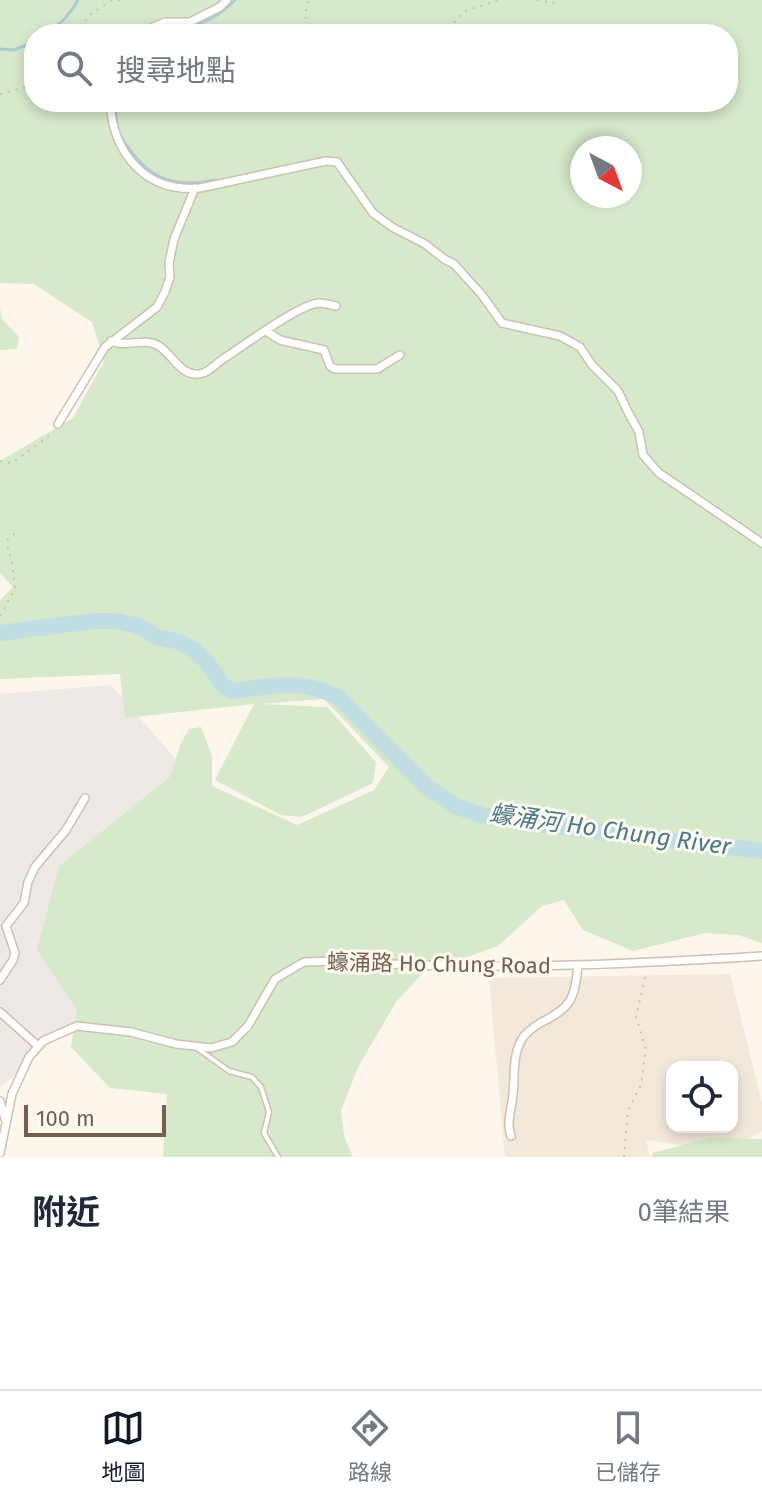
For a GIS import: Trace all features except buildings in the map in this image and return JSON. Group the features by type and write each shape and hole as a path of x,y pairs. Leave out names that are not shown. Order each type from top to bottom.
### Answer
{"street":[{"path":"161,24 190,22 227,0"},
{"path":"111,112 115,136 132,163 171,186 195,188 326,161 337,162 373,213 454,264 502,323 560,336 580,347 592,365 618,391 639,432 643,455 659,473 762,543"},
{"path":"58,424 105,347 157,307 170,277 169,263 174,239 195,188"},
{"path":"111,341 119,344 152,342 185,372 203,373 266,331 314,304 336,306"},
{"path":"266,331 280,340 324,350 330,366 335,369 377,369 400,355"},
{"path":"0,980 15,953 6,926 24,903 35,867 66,830 85,798"},
{"name":"蠔涌路 Ho Chung Road","path":"38,1046 77,1026 131,1032 197,1048 232,1042 248,1026 275,979 304,962 535,967 762,956"},
{"path":"511,1136 507,1127 516,1053 530,1029 562,1010 570,1001 575,992 578,966"},
{"path":"0,1012 38,1046 29,1057 12,1094 0,1153"},
{"path":"0,1101 5,1121"}],"lane":[{"path":"197,1048 229,1071 252,1077 261,1087 269,1112 264,1133 278,1157"}],"path":[{"path":"84,24 91,14 112,0"},
{"path":"308,0 305,16 308,24"},
{"path":"453,24 465,11 499,0"},
{"path":"537,0 553,3 558,0"},
{"path":"0,94 24,88"},
{"path":"0,461 12,463 48,437 58,424"},
{"path":"6,541 18,531"},
{"path":"0,539 6,541"},
{"path":"0,616 15,589 6,541"},
{"path":"624,1157 628,1111 641,1085 646,1049 636,1017 648,963"}],"shaded area":[{"path":"111,685 296,896 152,954 0,1088 0,694"},
{"path":"730,974 762,1103 762,1131 725,1151 646,1140 650,1157 505,1157 489,978"}],"green space":[{"path":"0,0 762,0 762,943 738,935 705,933 633,951 583,930 564,900 542,906 498,946 423,973 396,1002 358,1067 341,1111 344,1136 353,1157 163,1157 167,1094 110,1088 71,1047 77,1010 37,950 59,866 170,777 189,729 201,727 212,756 212,786 297,825 374,790 389,767 324,699 259,704 327,707 376,762 373,783 302,817 281,815 215,780 254,704 125,718 120,674 0,679 0,600 13,587 0,573 0,461 73,418 104,361 92,322 34,284 0,283"},
{"path":"0,308 2,319 19,337 17,349 0,350"},
{"path":"711,1138 762,1139 762,1157 651,1157 652,1153"}],"waterway":[{"path":"59,24 78,0"},
{"path":"196,24 218,14 235,0"},
{"path":"0,49 14,50 24,46"},
{"path":"115,112 117,124"},
{"path":"120,135 138,160 159,176 184,183 215,180"},
{"name":"蠔涌河 Ho Chung River","path":"0,633 93,621 117,621 138,626 157,637 180,642 194,650 224,686 232,691 298,685 338,697 427,787 457,807 518,822 762,851"}]}
